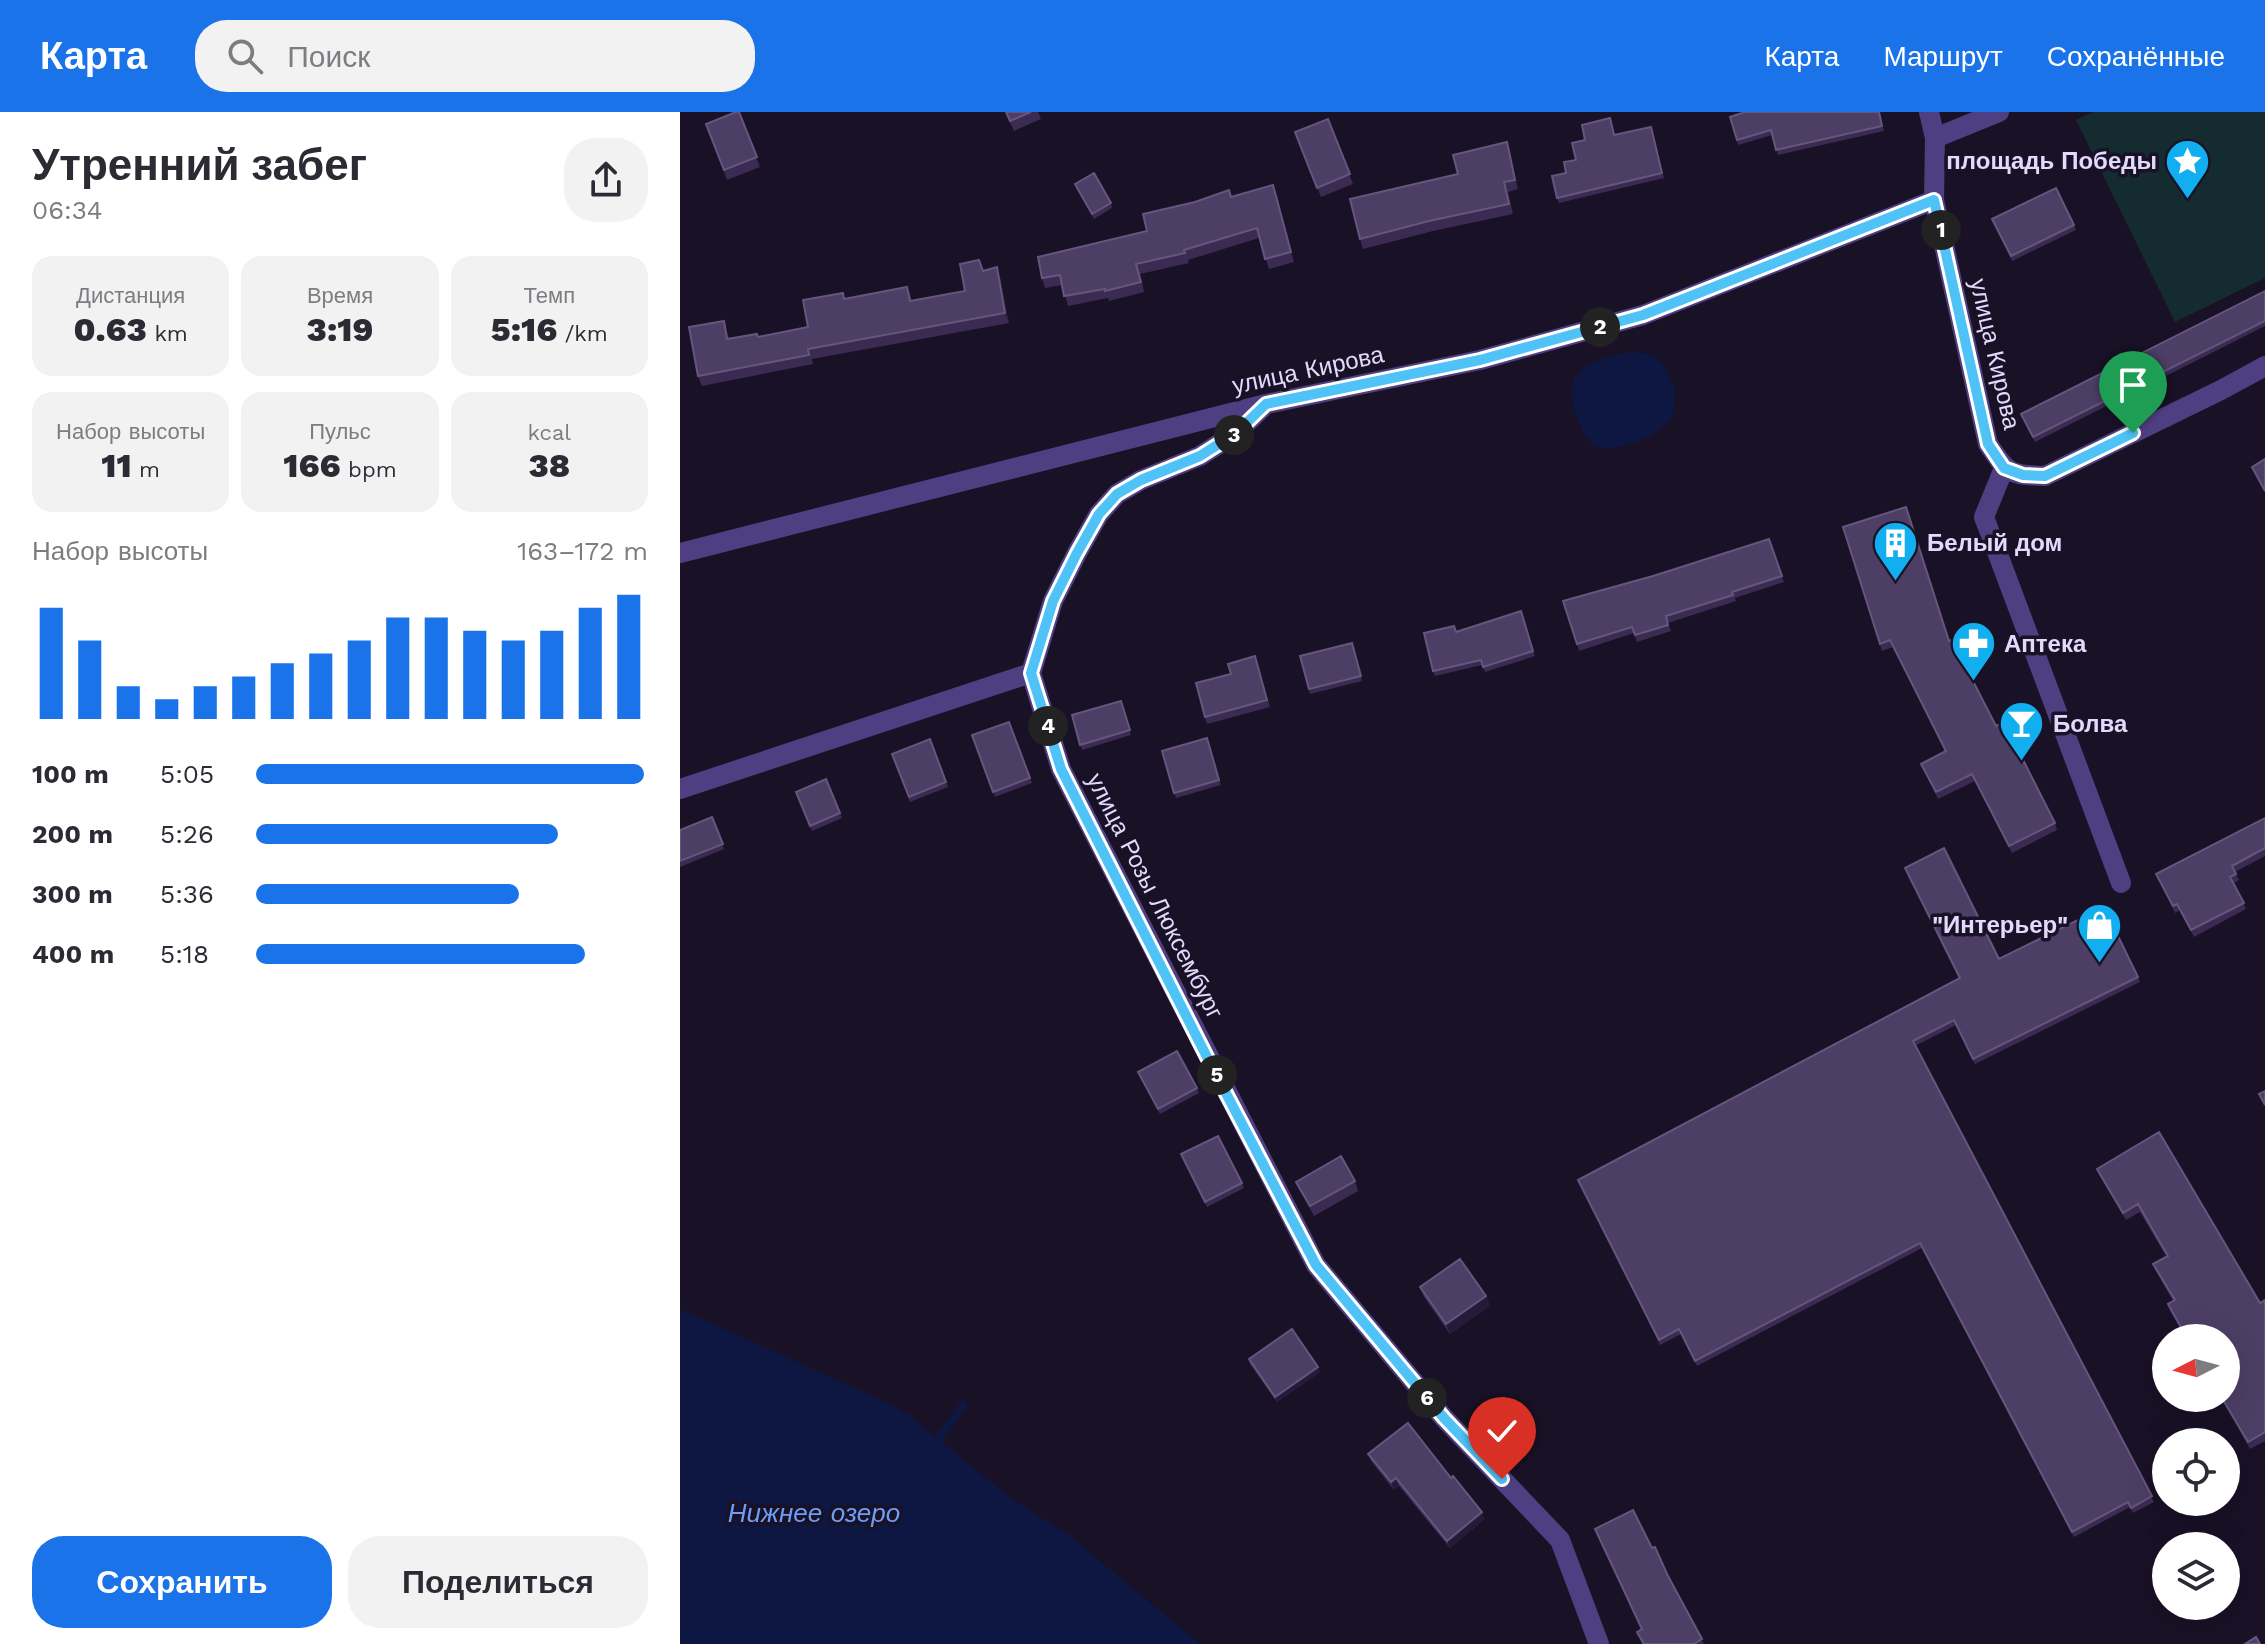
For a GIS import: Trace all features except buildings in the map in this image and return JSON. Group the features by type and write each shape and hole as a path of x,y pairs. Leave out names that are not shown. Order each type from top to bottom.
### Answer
{"street":[{"name":"улица Кирова","path":"1929,112 1935,138 1934,200 1988,444 2004,468"},
{"path":"1935,138 1999,112"},
{"name":"улица Кирова","path":"680,553 1266,404 1480,360 1643,315 1934,200"},
{"path":"2121,883 1984,517 2004,468 2023,475 2045,476 2265,366"},
{"path":"680,789 1031,673 1053,601 1099,514 1117,494 1141,480 1200,456 1236,433 1266,404"},
{"name":"улица Розы Люксембург","path":"1031,673 1061,769 1316,1265 1444,1418 1560,1540 1599,1644"}],"green space":[{"name":"площадь Победы","path":"2093,112 2265,112 2265,278 2175,322 2076,120"}],"water":[{"path":"1631,352 1647,354 1662,362 1674,390 1673,414 1666,425 1647,437 1623,446 1601,447 1590,441 1580,425 1572,397 1573,384 1577,375 1594,362"},
{"name":"Нижнее озеро","path":"680,1309 909,1415 1013,1500 1068,1534 1200,1644 680,1644"}],"waterway":[{"path":"933,1447 963,1405"}],"place":[{"name":"площадь Победы","path":"2188,200"},
{"name":"Белый дом","path":"1896,582"},
{"name":"Аптека","path":"1973,683"},
{"name":"Болва","path":"2022,763"},
{"name":"\"Интерьер\"","path":"2099,964"}],"route":[{"path":"1502,1479 1444,1418 1316,1265 1061,769 1031,673 1053,601 1099,514 1117,494 1141,480 1200,456 1236,433 1266,404 1480,360 1643,315 1934,200 1988,444 2004,468 2023,475 2045,476 2133,433"}]}
